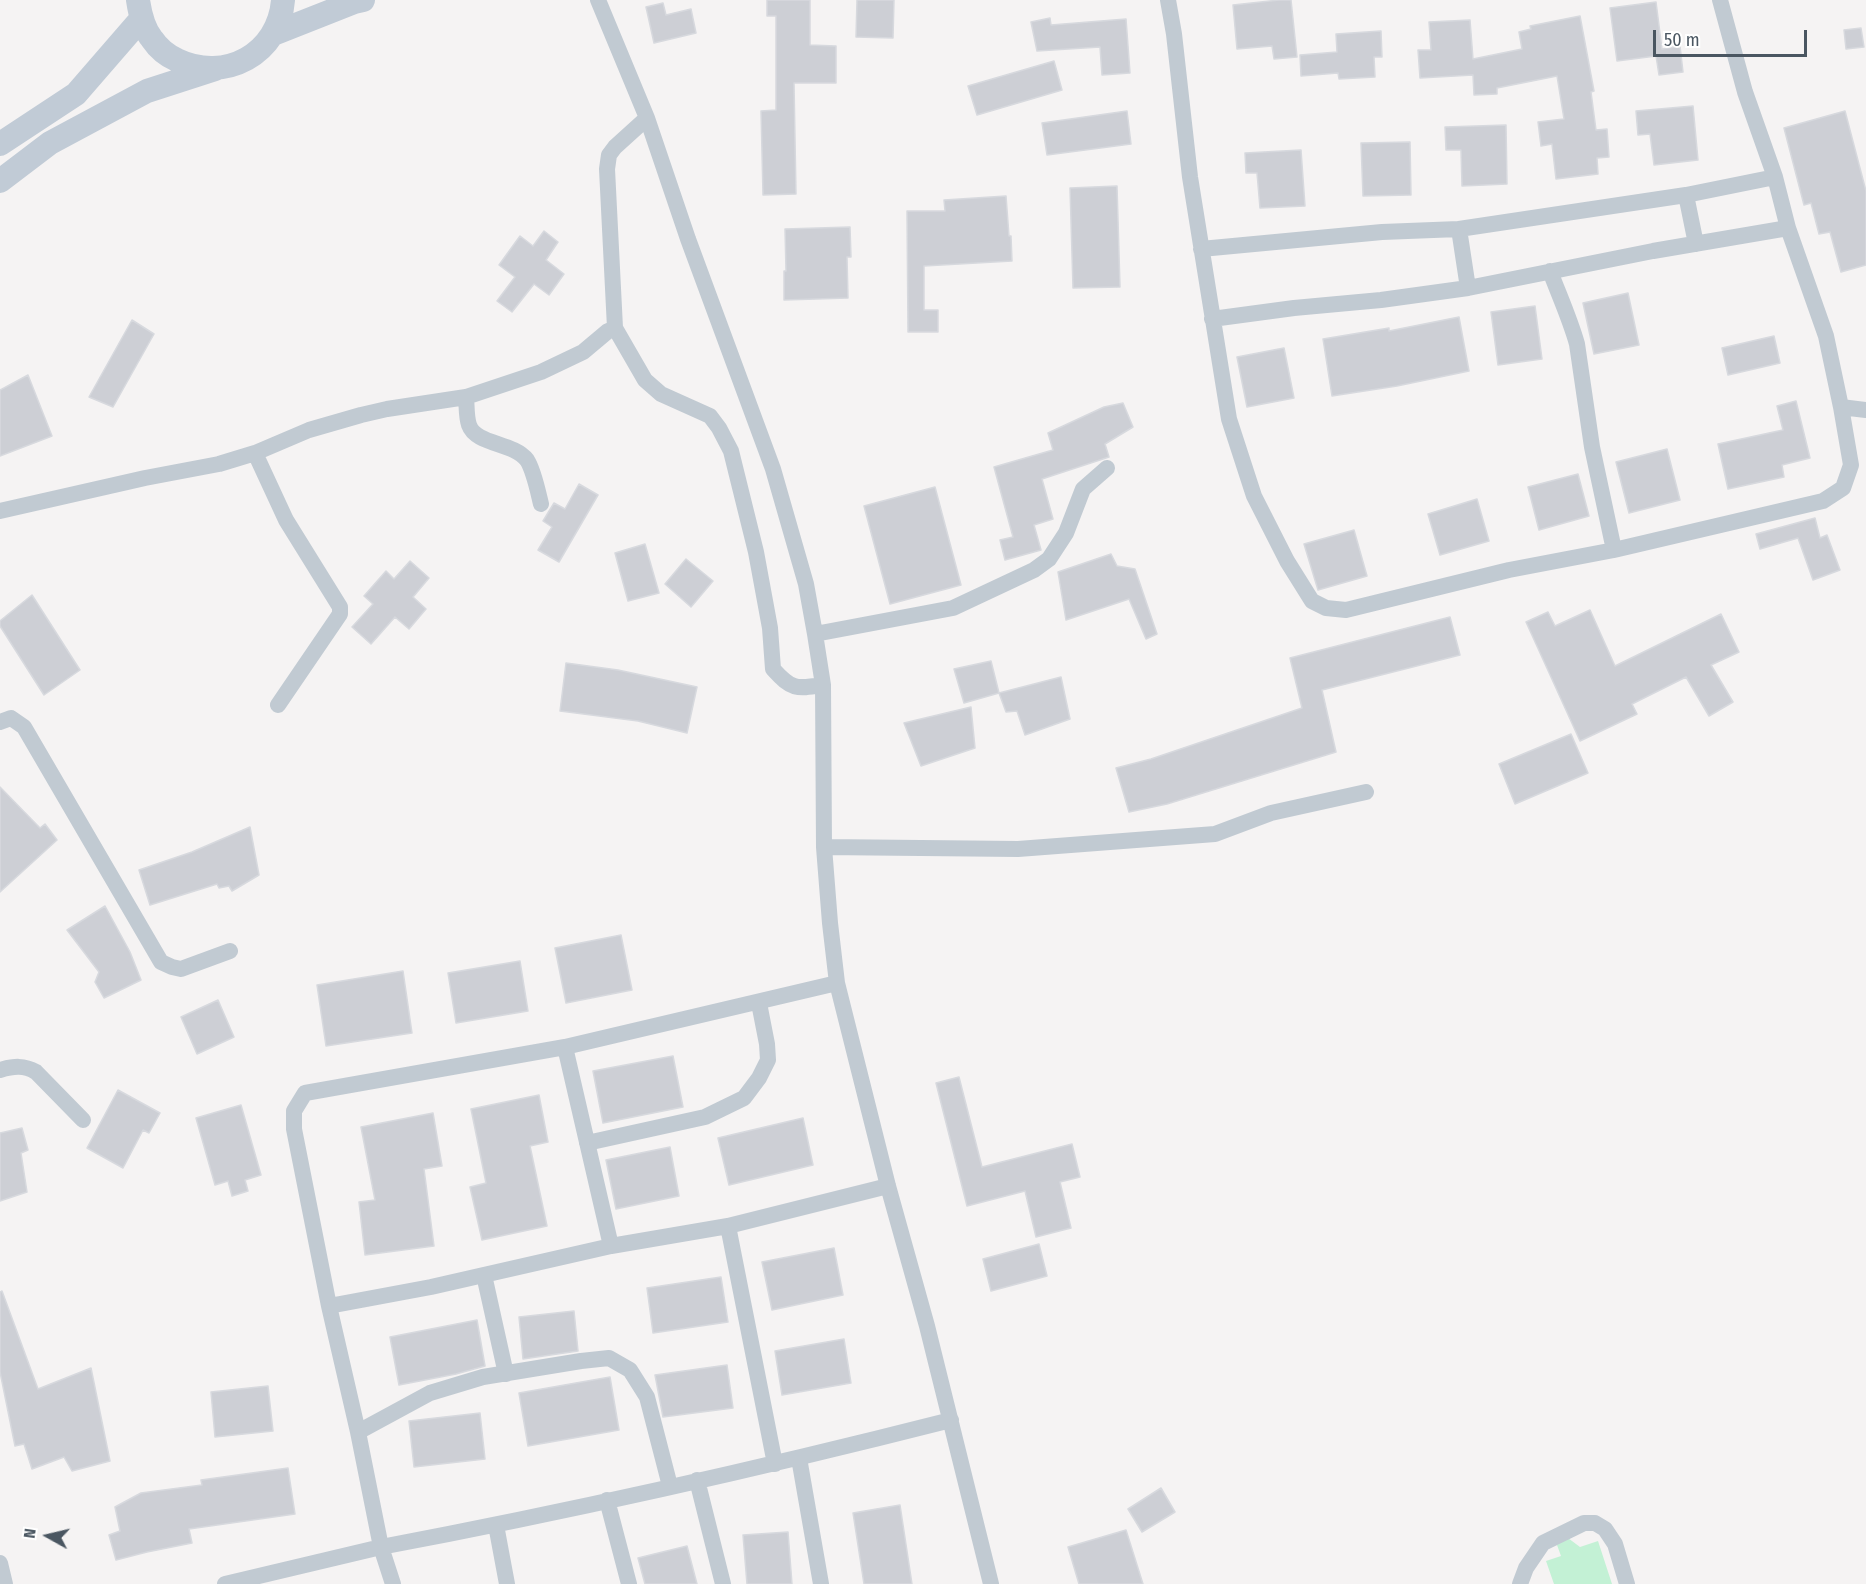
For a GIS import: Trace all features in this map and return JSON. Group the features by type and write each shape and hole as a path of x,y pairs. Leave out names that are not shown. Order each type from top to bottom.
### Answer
{"street":[{"path":"0,182 50,143 147,91 237,64 258,52 273,34 282,12 283,0"},
{"path":"273,34 363,0"},
{"path":"598,0 647,118 688,238 773,470 806,584 823,685 824,847 837,983 888,1186 951,1420 991,1584"},
{"path":"1168,0 1201,249 1229,419 1254,496 1287,561 1312,601 1326,608 1346,610 1509,570 1614,550 1823,501 1843,488 1851,465 1842,407 1826,336 1788,228 1775,177 1745,92 1720,0"},
{"path":"140,9 152,40 170,56 191,67 215,69"},
{"path":"0,144 76,94 140,9"},
{"path":"647,118 609,155 607,169 615,328 645,380 661,394 710,416 719,428 731,451 756,552 770,628 773,669 786,683 800,688 823,685"},
{"path":"1201,249 1382,232 1459,229 1686,195 1775,177"},
{"path":"1686,195 1696,244"},
{"path":"1212,319 1468,288 1788,228"},
{"path":"1459,229 1468,288"},
{"path":"1550,271 1577,344 1592,447 1614,550"},
{"path":"0,512 145,478 219,464 255,453 309,430 361,415 466,397 541,372 583,352 615,328"},
{"path":"466,397 469,426 480,437 513,449 527,460 541,504"},
{"path":"1842,407 1866,410"},
{"path":"255,453 286,520 340,607 340,614 278,705"},
{"path":"816,634 953,608 1034,570 1049,559 1066,533 1083,489 1107,468"},
{"path":"0,722 10,718 24,727 161,962 182,969 230,951"},
{"path":"824,847 1018,849 1215,834 1271,813 1366,792"},
{"path":"393,1584 381,1547 329,1306 294,1129 294,1111 305,1093 565,1047 837,983"},
{"path":"587,1143 705,1117 744,1098 759,1078 768,1060 759,1003"},
{"path":"565,1047 611,1246"},
{"path":"0,1070 15,1066 29,1068 36,1072 84,1120"},
{"path":"329,1306 431,1287 611,1246 728,1226 888,1186"},
{"path":"728,1226 775,1464"},
{"path":"484,1275 506,1374"},
{"path":"358,1432 430,1393 483,1377 609,1358 630,1370 647,1397 670,1486"},
{"path":"225,1584 381,1547 495,1525 775,1464 951,1420"},
{"path":"800,1458 821,1584"},
{"path":"697,1480 723,1584"},
{"path":"608,1500 629,1584"},
{"path":"1520,1584 1526,1568 1543,1544 1584,1523 1594,1523 1605,1529 1615,1544 1627,1584"},
{"path":"495,1525 507,1584"},
{"path":"0,1563 5,1584"}],"green space":[{"path":"1568,1538 1580,1547 1598,1541 1612,1584 1554,1584 1546,1561 1561,1556 1557,1545"}],"building":[{"path":"767,0 810,0 810,45 836,46 836,83 794,83 796,194 763,195 761,111 776,110 776,16 767,16"},
{"path":"857,0 894,0 893,38 856,37"},
{"path":"1291,0 1297,57 1274,59 1272,46 1237,49 1233,5"},
{"path":"1656,2 1662,49 1680,46 1683,72 1659,75 1656,56 1617,61 1610,8"},
{"path":"663,3 666,15 691,9 696,33 654,43 646,7"},
{"path":"1580,16 1594,91 1591,92 1596,130 1607,129 1609,157 1597,158 1598,174 1556,179 1552,144 1541,146 1538,122 1564,119 1557,76 1497,88 1497,94 1474,95 1473,75 1420,78 1418,50 1431,50 1429,22 1470,20 1473,59 1522,49 1519,32 1531,29 1530,26"},
{"path":"1050,18 1051,25 1126,19 1130,73 1102,75 1100,47 1037,51 1031,22"},
{"path":"1861,28 1864,47 1846,49 1844,30"},
{"path":"1381,31 1382,57 1374,57 1375,77 1339,79 1338,73 1301,76 1300,55 1337,52 1336,34"},
{"path":"1054,61 1062,90 977,115 968,86"},
{"path":"1693,106 1698,160 1654,165 1650,134 1638,135 1636,111"},
{"path":"1127,111 1131,144 1047,155 1042,123"},
{"path":"1845,111 1866,191 1866,265 1841,272 1830,232 1819,234 1811,203 1804,205 1784,128"},
{"path":"1506,125 1507,184 1462,186 1461,150 1446,150 1445,127"},
{"path":"1410,142 1411,195 1363,196 1361,143"},
{"path":"1301,150 1305,206 1260,208 1257,173 1246,173 1245,153"},
{"path":"1117,186 1120,287 1073,288 1070,188"},
{"path":"1006,196 1012,261 924,266 924,310 938,310 938,332 908,332 907,211 945,211 944,200"},
{"path":"850,227 851,257 847,257 848,298 784,300 785,229"},
{"path":"544,231 558,242 546,260 564,274 549,295 534,284 512,312 497,301 515,277 499,265 520,236 533,246"},
{"path":"1628,293 1639,345 1594,354 1583,303"},
{"path":"1535,306 1542,359 1498,365 1491,312"},
{"path":"1459,317 1469,371 1397,386 1332,396 1323,339 1389,328 1389,331"},
{"path":"132,320 154,334 113,407 89,397"},
{"path":"1774,336 1780,363 1728,375 1722,348"},
{"path":"1284,348 1294,398 1247,407 1237,357"},
{"path":"28,375 52,436 0,456 0,390"},
{"path":"1796,401 1810,458 1782,465 1784,477 1728,489 1718,444 1783,430 1777,406"},
{"path":"1123,403 1133,427 1105,444 1109,457 1042,479 1053,519 1034,525 1041,550 1005,560 1000,540 1013,537 994,467 1053,450 1048,433 1104,407"},
{"path":"1667,449 1680,500 1629,513 1616,462"},
{"path":"1578,474 1589,516 1539,530 1528,487"},
{"path":"579,484 598,495 559,562 538,550 552,527 543,521 554,503 565,509"},
{"path":"935,487 961,585 890,604 864,506"},
{"path":"1477,499 1489,541 1440,555 1428,514"},
{"path":"1815,518 1820,538 1827,535 1840,570 1813,580 1798,538 1760,549 1756,534"},
{"path":"1354,530 1367,576 1318,590 1304,544"},
{"path":"645,544 659,593 628,601 615,553"},
{"path":"1111,554 1117,566 1135,569 1157,634 1146,639 1129,599 1066,620 1058,572"},
{"path":"686,559 713,581 691,607 665,584"},
{"path":"410,561 429,578 413,597 426,609 409,629 395,617 371,644 352,627 373,604 364,596 386,571 394,579"},
{"path":"32,595 80,670 44,695 0,626 0,621"},
{"path":"1590,610 1615,666 1721,614 1739,652 1711,665 1733,702 1709,716 1686,677 1632,704 1637,714 1580,741 1526,622 1548,612 1555,626"},
{"path":"1450,617 1460,655 1322,690 1336,752 1167,804 1129,812 1116,768 1151,759 1302,708 1290,658"},
{"path":"991,661 999,693 964,703 954,669"},
{"path":"566,663 618,670 697,687 687,733 638,721 560,711"},
{"path":"1061,677 1070,719 1025,735 1017,711 1006,712 999,693"},
{"path":"971,707 975,748 921,766 904,723"},
{"path":"1571,734 1588,773 1515,804 1499,764"},
{"path":"0,787 40,828 45,824 57,840 0,892"},
{"path":"250,827 259,875 232,891 229,886 219,888 217,884 150,905 139,870 192,852"},
{"path":"105,906 130,952 141,980 104,998 95,982 99,972 67,930"},
{"path":"621,935 632,990 566,1003 555,948"},
{"path":"520,961 528,1011 456,1023 448,973"},
{"path":"403,971 412,1033 326,1046 317,985"},
{"path":"218,1000 234,1037 197,1054 181,1017"},
{"path":"673,1056 683,1107 603,1123 593,1071"},
{"path":"959,1077 982,1167 1072,1144 1080,1177 1060,1182 1071,1228 1036,1237 1025,1191 967,1206 936,1083"},
{"path":"118,1090 160,1113 149,1133 143,1130 123,1168 87,1148"},
{"path":"539,1095 548,1142 530,1146 547,1226 482,1240 470,1187 486,1183 471,1109"},
{"path":"241,1105 261,1175 245,1180 248,1191 232,1196 228,1181 215,1185 196,1118"},
{"path":"433,1113 442,1166 424,1169 434,1246 365,1255 359,1202 375,1200 361,1127"},
{"path":"803,1118 813,1165 729,1185 718,1138"},
{"path":"22,1128 28,1150 21,1153 27,1192 0,1201 0,1133"},
{"path":"670,1147 679,1196 616,1209 606,1160"},
{"path":"1039,1244 1047,1276 991,1291 983,1259"},
{"path":"834,1248 843,1295 772,1310 762,1262"},
{"path":"721,1277 728,1322 653,1333 647,1288"},
{"path":"2,1291 38,1389 91,1368 110,1461 72,1471 64,1457 32,1469 24,1444 15,1446 0,1372 0,1292"},
{"path":"574,1311 578,1351 523,1359 519,1317"},
{"path":"477,1320 485,1366 399,1385 390,1337"},
{"path":"844,1339 851,1383 782,1395 775,1351"},
{"path":"727,1365 733,1408 663,1417 655,1375"},
{"path":"610,1377 619,1430 528,1446 519,1393"},
{"path":"268,1386 273,1431 215,1437 211,1392"},
{"path":"480,1413 485,1459 414,1467 409,1421"},
{"path":"288,1468 295,1514 189,1529 192,1543 116,1560 109,1535 120,1531 115,1507 141,1493 202,1485 201,1480"},
{"path":"1161,1488 1175,1512 1142,1532 1128,1509"},
{"path":"900,1505 912,1584 864,1584 853,1513"},
{"path":"1126,1530 1143,1584 1079,1584 1068,1547"},
{"path":"788,1532 792,1584 747,1584 743,1535"},
{"path":"687,1546 697,1584 645,1584 638,1558"}]}
